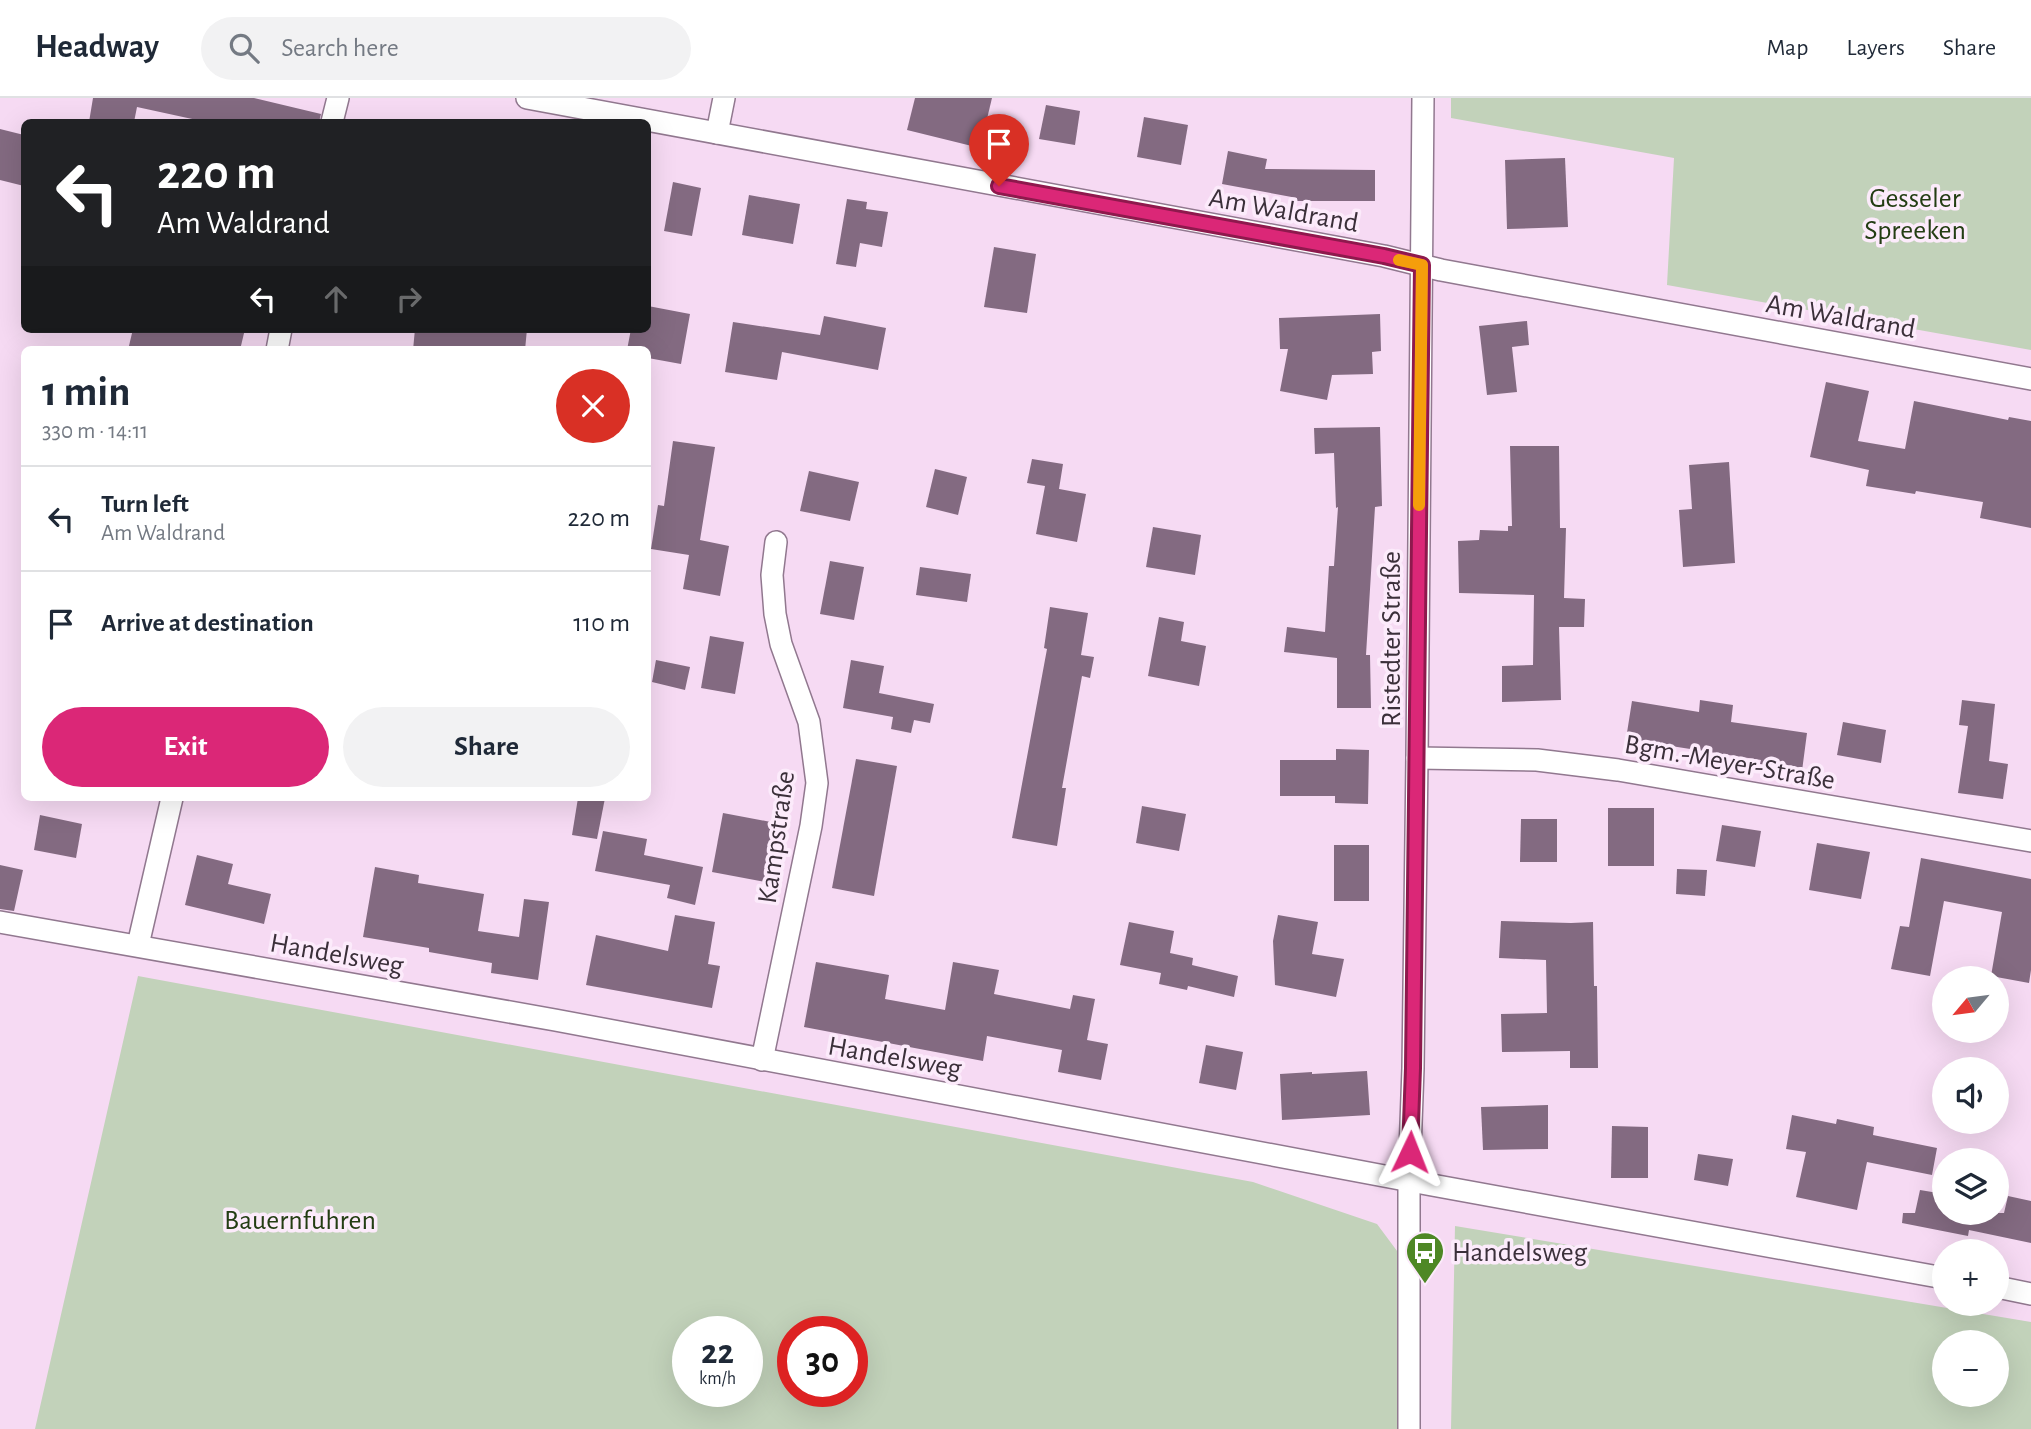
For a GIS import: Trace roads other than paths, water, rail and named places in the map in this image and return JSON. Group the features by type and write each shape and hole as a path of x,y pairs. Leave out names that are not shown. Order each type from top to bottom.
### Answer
{"street":[{"path":"333,119 338,98"},
{"name":"Am Waldrand","path":"527,98 641,119"},
{"path":"717,133 724,98"},
{"name":"Ristedter Straße","path":"1409,1429 1409,1180 1413,1068 1423,98"},
{"name":"Am Waldrand","path":"651,121 2031,379"},
{"name":"Kampstraße","path":"762,1060 811,826 817,783 809,722 781,644 775,614 772,575 776,542"},
{"name":"Bgm.-Meyer-Straße","path":"1417,758 1537,760 1618,770 2031,841"},
{"path":"138,946 171,801"},
{"name":"Handelsweg","path":"0,922 555,1020 1932,1276"},
{"path":"2009,1289 2031,1294"}],"place":[{"name":"Handelsweg","path":"1425,1285"}],"park label":[{"name":"Gesseler Spreeken","path":"1915,213"},
{"name":"Bauernfuhren","path":"300,1219"}]}
